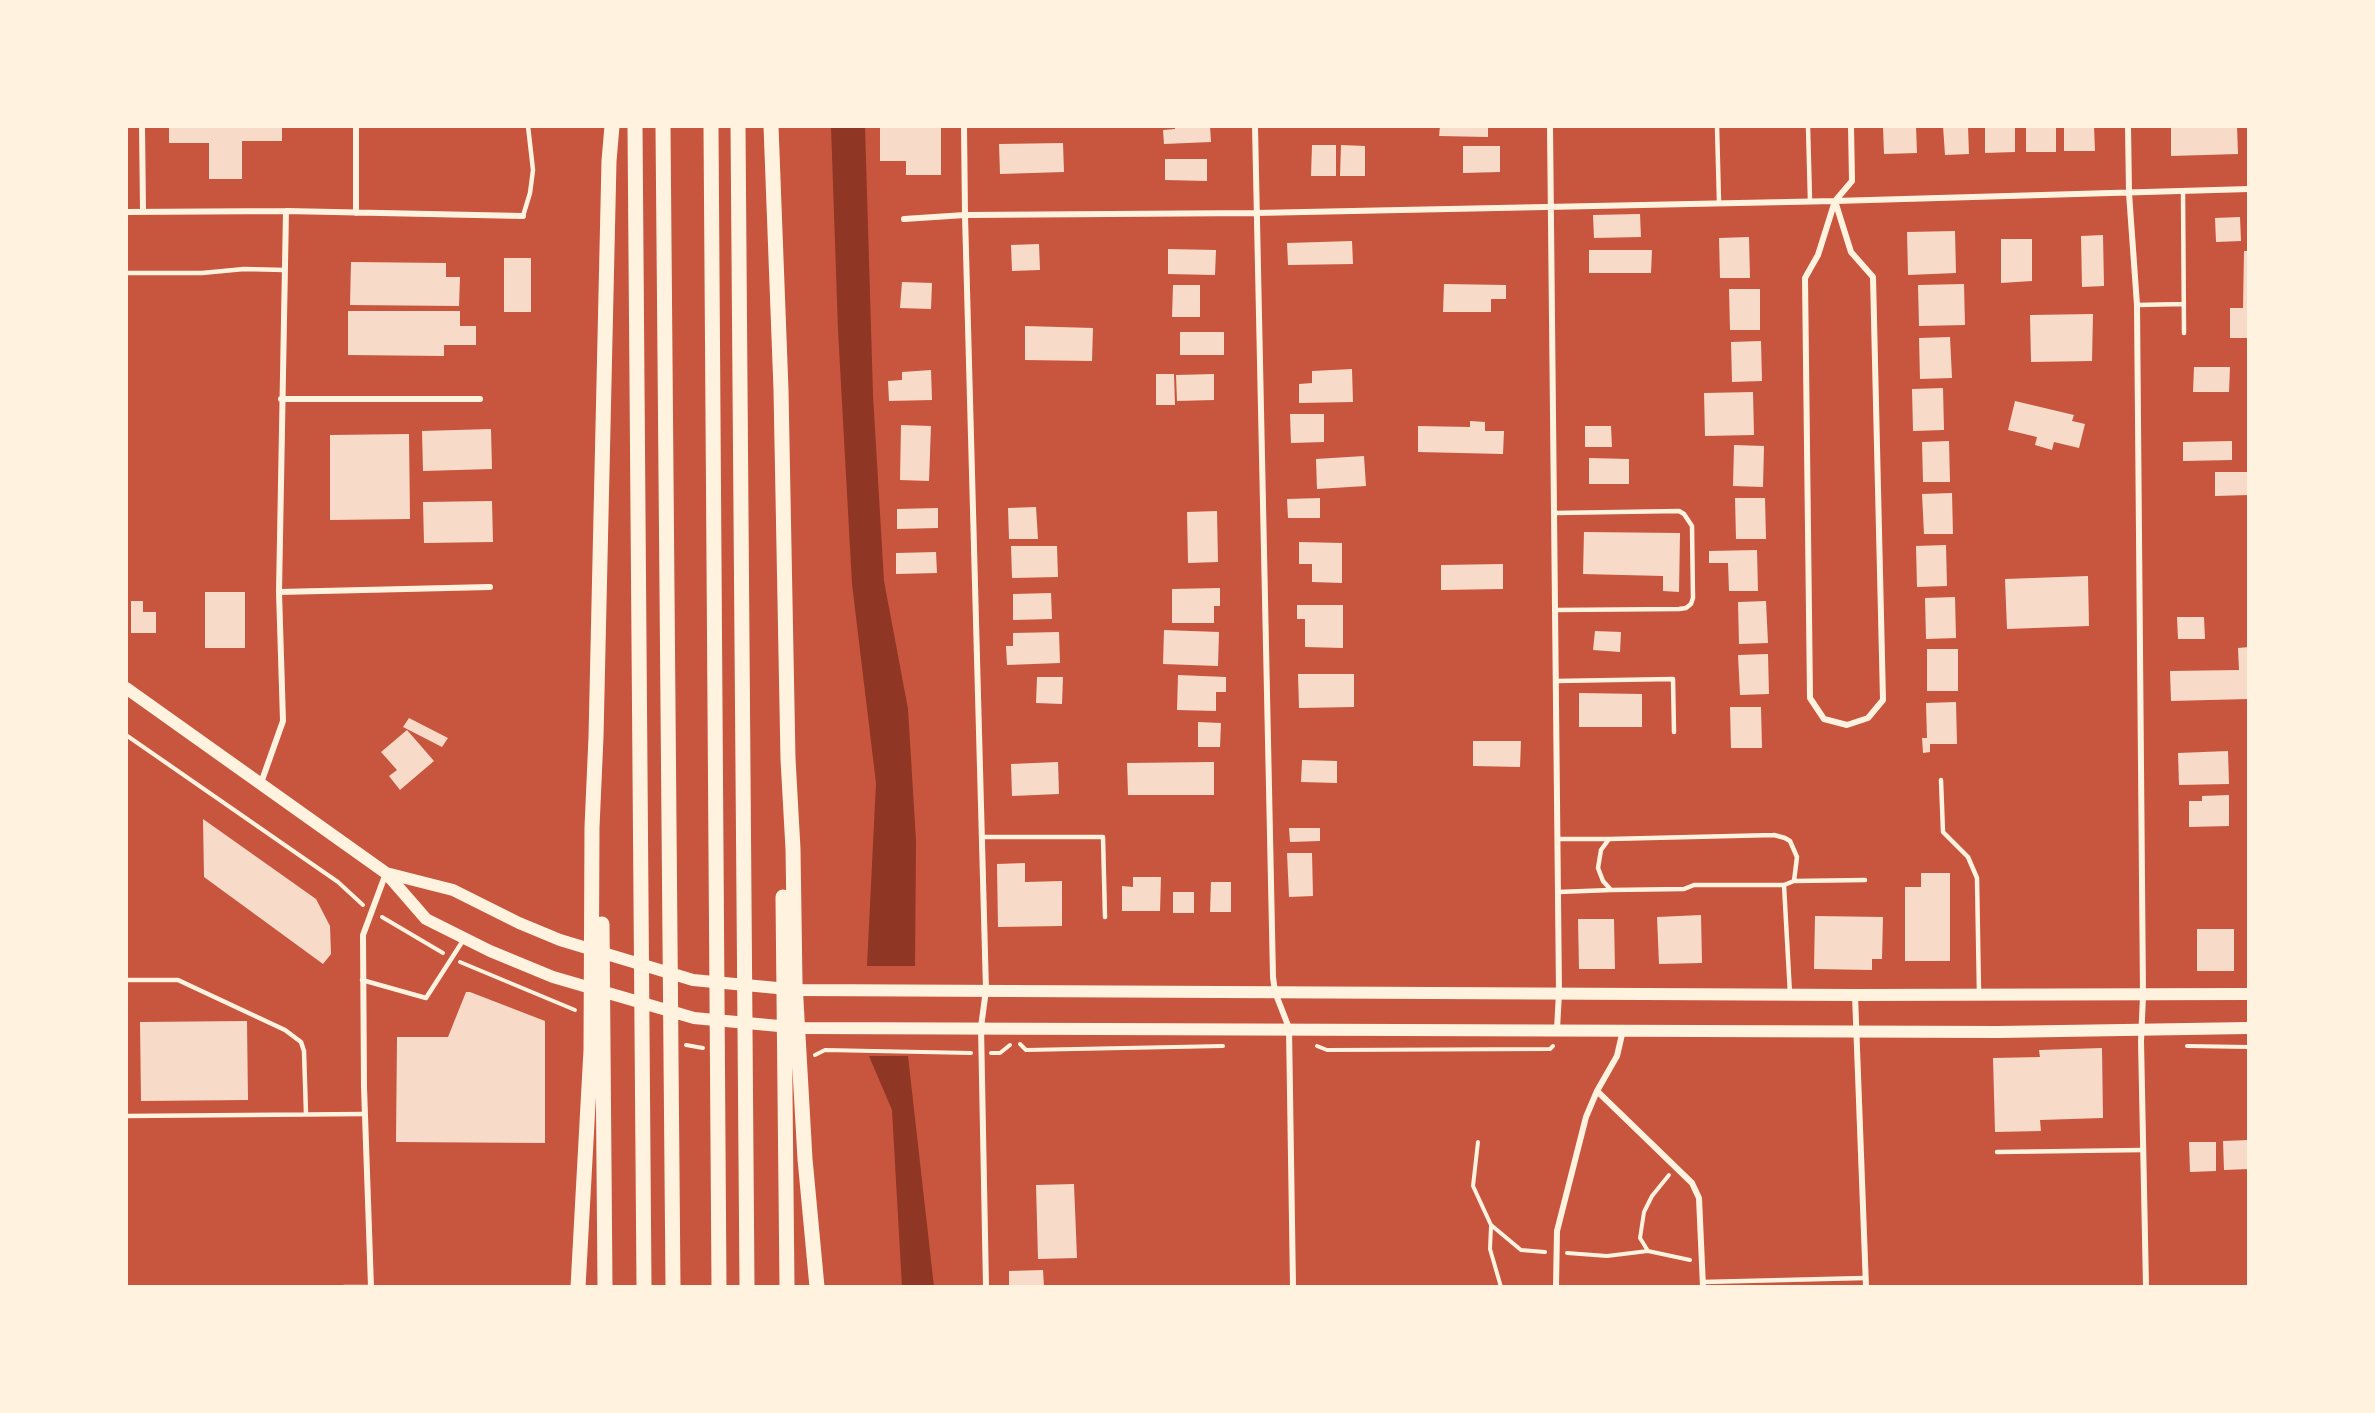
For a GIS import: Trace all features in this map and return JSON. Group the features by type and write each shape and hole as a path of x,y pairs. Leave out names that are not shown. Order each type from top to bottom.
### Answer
{"highway":[{"path":"605,1287 597,1051 597,894 592,827 612,126"},
{"path":"635,126 644,1287"},
{"path":"663,126 673,1287"},
{"path":"711,126 719,1287"},
{"path":"738,126 747,1287"},
{"path":"771,126 782,399 788,759 782,849 817,1287"},
{"path":"787,1287 785,1084 788,932"},
{"path":"578,1287 597,1051"}],"main road":[{"path":"126,688 386,873 426,919 553,977 694,1018 800,1028 1857,1030 2249,1028"},
{"path":"386,873 453,890 519,923 560,940 693,980 798,990 2144,996 2249,994"}],"street":[{"path":"142,126 143,211"},
{"path":"356,126 356,213"},
{"path":"964,126 986,990 981,1027 986,1287"},
{"path":"1255,126 1275,992 1289,1028 1293,1287"},
{"path":"1550,126 1558,839 1559,993 1557,1029"},
{"path":"1835,201 1851,252 1874,277 1883,700 1868,718 1847,725 1824,719 1810,698 1805,278 1818,255 1835,201 1852,181 1851,126"},
{"path":"2128,126 2129,193 2137,305 2144,996 2141,1030 2146,1287"},
{"path":"904,219 965,215 1256,213 1552,205 1835,201 2249,189"},
{"path":"261,784 283,721 279,592 286,211"},
{"path":"126,212 286,211 523,216"},
{"path":"281,399 480,399"},
{"path":"279,592 490,587"},
{"path":"371,1287 365,1114 363,935 386,873"},
{"path":"1856,995 1866,1287"},
{"path":"1556,1287 1557,1231 1586,1117 1597,1091 1617,1056 1624,1029"},
{"path":"1597,1091 1692,1183 1699,1198 1703,1284"}],"lane":[{"path":"523,216 530,193 533,170 528,126"},
{"path":"1717,126 1719,202"},
{"path":"1808,126 1810,201"},
{"path":"2182,191 2184,333"},
{"path":"126,273 285,270"},
{"path":"2137,305 2184,304"},
{"path":"1555,513 1679,511 1684,514 1692,526 1693,598 1691,604 1686,608 1679,609 1556,610"},
{"path":"1556,681 1673,679 1674,732"},
{"path":"1941,780 1943,832 1968,857 1977,878 1979,995"},
{"path":"1558,839 1781,836 1790,841 1795,850 1797,863 1794,881"},
{"path":"982,837 1103,837 1105,917"},
{"path":"1609,839 1604,843 1597,862 1600,875 1611,890"},
{"path":"1558,892 1683,889 1694,885 1784,885 1794,881 1865,880"},
{"path":"1784,885 1790,995"},
{"path":"362,980 426,998 464,938"},
{"path":"126,980 178,980 285,1030 301,1042 304,1051 306,1114"},
{"path":"126,1116 365,1114"},
{"path":"1997,1152 2143,1150"},
{"path":"1703,1284 1865,1278"},
{"path":"344,1287 371,1287"}],"path":[{"path":"1648,1251 1640,1238 1644,1212 1652,1196 1675,1167"},
{"path":"1491,1225 1490,1249 1501,1287"}],"shaded area":[{"path":"831,126 865,126 873,395 884,581 908,709 916,841 915,966 867,966 876,783 852,584 838,330"},
{"path":"869,1056 908,1056 934,1287 902,1287 892,1110"}],"building":[{"path":"169,126 282,126 282,141 242,141 242,179 209,179 209,143 169,143"},
{"path":"880,126 941,126 941,175 906,175 906,161 880,161"},
{"path":"1175,126 1210,126 1211,142 1164,144 1163,130 1175,129"},
{"path":"1440,126 1488,126 1488,137 1439,136"},
{"path":"1883,126 1916,126 1917,153 1884,154"},
{"path":"1943,126 1968,126 1969,154 1945,155"},
{"path":"1985,126 2015,126 2015,152 1985,153"},
{"path":"2026,126 2056,126 2056,152 2026,152"},
{"path":"2064,126 2094,126 2095,151 2064,151"},
{"path":"2171,126 2237,126 2238,154 2171,156"},
{"path":"1063,143 1064,172 1000,174 999,144"},
{"path":"1312,145 1336,145 1336,176 1311,176"},
{"path":"1341,145 1365,146 1365,176 1340,176"},
{"path":"1463,146 1500,146 1500,172 1463,173"},
{"path":"1165,159 1207,159 1207,181 1165,180"},
{"path":"1640,214 1641,237 1594,238 1593,215"},
{"path":"2240,217 2241,241 2216,242 2215,218"},
{"path":"1955,231 1956,273 1908,275 1907,232"},
{"path":"2103,235 2104,286 2082,287 2081,236"},
{"path":"1749,237 1750,278 1720,278 1719,238"},
{"path":"2001,239 2032,239 2032,281 2001,283"},
{"path":"1352,241 1353,264 1288,265 1287,243"},
{"path":"1039,244 1040,270 1012,271 1011,245"},
{"path":"1168,249 1216,250 1215,275 1168,274"},
{"path":"1589,250 1652,250 1651,273 1589,273"},
{"path":"2244,251 2249,251 2249,338 2230,338 2230,308 2243,308"},
{"path":"504,258 531,258 531,312 504,312"},
{"path":"351,262 446,263 446,277 460,277 459,306 350,305"},
{"path":"902,282 932,283 931,309 900,308"},
{"path":"1444,284 1506,285 1506,299 1491,299 1491,312 1443,312"},
{"path":"1964,284 1965,325 1919,326 1918,285"},
{"path":"1173,285 1200,285 1200,317 1172,317"},
{"path":"1729,289 1760,289 1760,330 1730,330"},
{"path":"348,311 460,311 460,326 476,326 476,345 444,345 444,356 348,355"},
{"path":"2093,314 2092,361 2031,362 2030,315"},
{"path":"1025,326 1093,328 1092,361 1025,360"},
{"path":"1180,332 1224,332 1224,355 1180,355"},
{"path":"1950,337 1952,378 1920,379 1919,338"},
{"path":"1761,341 1762,381 1732,382 1731,342"},
{"path":"2194,367 2230,367 2229,392 2193,392"},
{"path":"1352,369 1353,402 1299,403 1299,384 1312,383 1312,371"},
{"path":"931,370 932,400 889,401 888,381 902,380 902,372"},
{"path":"1156,374 1174,374 1175,405 1156,405"},
{"path":"1214,374 1214,400 1177,401 1176,375"},
{"path":"1943,388 1944,430 1913,431 1912,389"},
{"path":"1753,392 1754,435 1705,436 1704,393"},
{"path":"2015,401 2074,415 2072,421 2085,424 2079,448 2054,442 2052,450 2035,445 2037,437 2008,430"},
{"path":"1290,414 1324,414 1324,442 1291,443"},
{"path":"1470,421 1485,422 1485,431 1504,431 1503,454 1418,452 1418,426 1470,427"},
{"path":"901,425 931,426 929,481 900,480"},
{"path":"1585,426 1611,426 1612,447 1585,447"},
{"path":"491,429 492,469 423,471 422,431"},
{"path":"409,434 410,519 330,520 330,435"},
{"path":"1949,441 1950,482 1923,482 1922,442"},
{"path":"2232,441 2232,460 2183,461 2183,442"},
{"path":"1734,445 1764,446 1763,487 1733,486"},
{"path":"1364,456 1366,486 1317,489 1316,459"},
{"path":"1589,458 1629,459 1629,484 1589,484"},
{"path":"2215,472 2249,472 2249,495 2215,496"},
{"path":"1952,493 1953,534 1924,534 1922,494"},
{"path":"1320,498 1320,518 1288,518 1287,499"},
{"path":"1735,498 1765,498 1766,539 1736,539"},
{"path":"492,501 493,542 424,543 423,502"},
{"path":"1036,507 1038,539 1009,539 1008,508"},
{"path":"938,508 938,528 897,529 897,509"},
{"path":"1217,511 1218,562 1188,563 1187,512"},
{"path":"1584,532 1680,533 1679,592 1663,591 1663,576 1583,574"},
{"path":"1299,542 1342,543 1342,583 1312,582 1312,564 1299,564"},
{"path":"1946,545 1947,586 1917,587 1916,546"},
{"path":"1011,546 1057,546 1058,577 1012,578"},
{"path":"1757,550 1758,591 1729,591 1728,563 1709,563 1709,551"},
{"path":"936,552 937,573 896,574 896,553"},
{"path":"1503,564 1503,589 1441,590 1441,565"},
{"path":"2088,576 2089,626 2007,629 2005,579"},
{"path":"1220,588 1220,606 1214,606 1214,623 1172,623 1172,589"},
{"path":"205,592 245,592 245,648 205,648"},
{"path":"1051,593 1052,619 1013,620 1013,594"},
{"path":"1955,597 1956,638 1926,639 1925,598"},
{"path":"131,601 143,601 143,612 156,612 156,633 131,633"},
{"path":"1766,601 1768,643 1739,644 1738,602"},
{"path":"1297,605 1343,605 1343,648 1305,647 1305,619 1297,619"},
{"path":"2177,617 2204,617 2205,639 2178,639"},
{"path":"1164,630 1219,632 1218,666 1163,664"},
{"path":"1595,631 1621,632 1620,652 1593,650"},
{"path":"1059,632 1060,663 1007,665 1006,646 1013,646 1013,633"},
{"path":"2249,647 2249,699 2171,701 2170,671 2239,670 2238,648"},
{"path":"1927,649 1958,649 1958,691 1927,691"},
{"path":"1768,654 1769,694 1740,695 1738,655"},
{"path":"1298,674 1354,674 1354,707 1299,708"},
{"path":"1178,675 1226,677 1226,692 1216,692 1216,711 1177,710"},
{"path":"1037,677 1063,677 1062,704 1036,703"},
{"path":"1579,693 1642,694 1642,727 1579,727"},
{"path":"1956,702 1957,744 1930,744 1930,752 1923,753 1922,738 1927,738 1926,703"},
{"path":"1730,707 1761,707 1762,748 1731,748"},
{"path":"409,718 448,738 442,747 403,727"},
{"path":"1198,722 1221,723 1220,747 1198,747"},
{"path":"407,730 434,761 400,790 389,776 397,770 381,752"},
{"path":"1473,741 1521,741 1520,767 1473,766"},
{"path":"2228,751 2229,784 2179,785 2178,753"},
{"path":"1302,760 1337,761 1337,783 1301,782"},
{"path":"1058,762 1059,794 1012,796 1011,764"},
{"path":"1214,762 1214,795 1128,795 1127,763"},
{"path":"2229,795 2229,826 2189,827 2189,801 2202,801 2202,796"},
{"path":"203,819 316,899 330,926 331,954 323,964 204,877"},
{"path":"1289,828 1320,828 1320,841 1290,842"},
{"path":"1287,853 1312,853 1313,896 1289,897"},
{"path":"1025,863 1025,882 1062,881 1062,926 998,927 997,864"},
{"path":"1921,873 1950,873 1950,961 1905,961 1905,887 1921,887"},
{"path":"1133,877 1161,877 1160,911 1122,911 1122,886 1133,887"},
{"path":"1211,882 1231,882 1231,912 1210,912"},
{"path":"1173,892 1194,892 1194,913 1173,913"},
{"path":"1701,915 1702,963 1659,964 1657,917"},
{"path":"1815,916 1883,917 1882,959 1872,959 1872,970 1814,969"},
{"path":"1578,919 1614,919 1615,969 1579,969"},
{"path":"2197,929 2234,929 2234,971 2197,971"},
{"path":"466,992 545,1021 545,1143 396,1142 397,1037 448,1037"},
{"path":"247,1021 248,1100 141,1101 140,1022"},
{"path":"2102,1048 2103,1118 2040,1120 2041,1131 1995,1132 1993,1058 2040,1057 2039,1050"},
{"path":"2249,1140 2249,1169 2224,1170 2223,1141"},
{"path":"2189,1142 2216,1142 2216,1171 2190,1172"},
{"path":"1074,1184 1077,1258 1038,1259 1036,1185"},
{"path":"1043,1270 1044,1287 1009,1287 1009,1271"}]}
